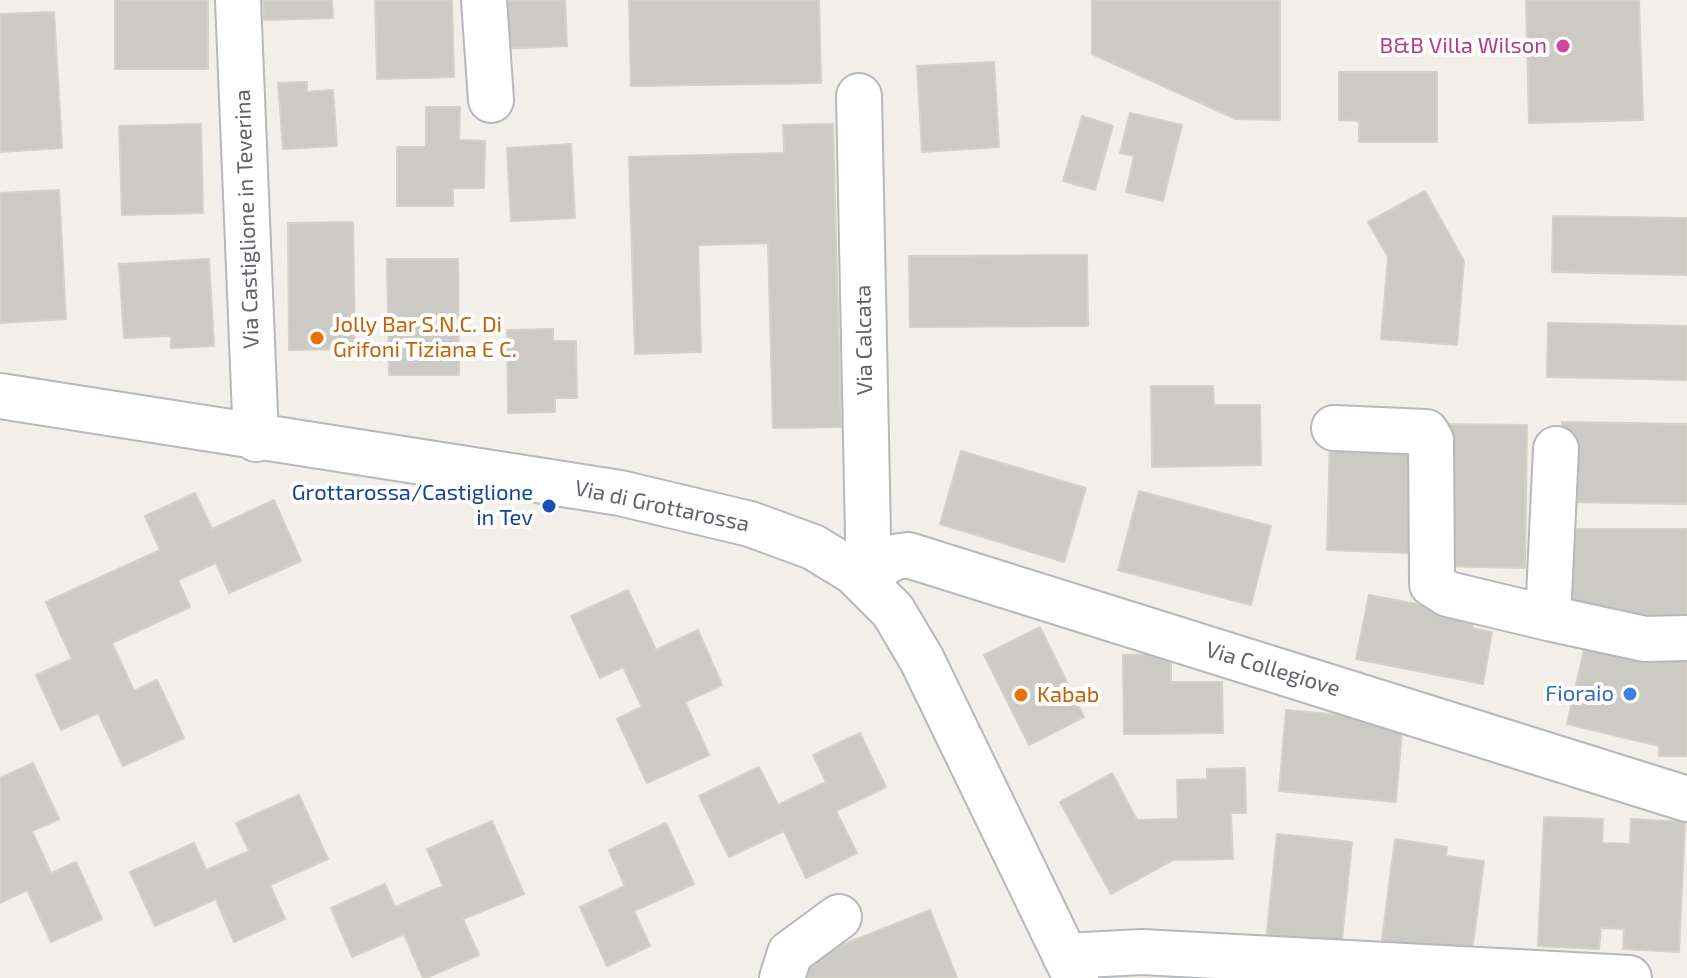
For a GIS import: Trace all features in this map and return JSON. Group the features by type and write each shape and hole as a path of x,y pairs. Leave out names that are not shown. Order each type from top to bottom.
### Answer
{"street":[{"name":"Via Castiglione in Teverina","path":"238,0 256,439"},
{"path":"484,0 491,100"},
{"name":"Via Calcata","path":"859,96 869,585"},
{"name":"Via di Grottarossa","path":"0,396 665,503 750,524 813,547 869,585 893,611 922,660 1070,967"},
{"path":"1334,428 1426,432 1431,440 1432,584 1448,594 1645,639 1687,638"},
{"path":"1548,618 1556,449"},
{"name":"Via Collegiove","path":"869,585 881,565 895,557 908,555 1687,799"},
{"path":"782,978 790,953 839,917"},
{"path":"1070,967 1142,952 1629,978"}],"building":[{"path":"115,0 208,0 208,69 115,69"},
{"path":"263,0 332,0 333,18 264,20"},
{"path":"375,0 452,0 454,77 377,79"},
{"path":"565,0 567,46 501,49 498,1"},
{"path":"629,0 819,0 821,83 631,86"},
{"path":"1092,0 1280,0 1280,120 1236,119 1092,54"},
{"path":"1526,0 1639,0 1643,120 1529,123"},
{"path":"54,12 62,148 0,152 0,14"},
{"path":"994,62 999,147 922,152 917,66"},
{"path":"1339,72 1437,72 1437,142 1359,142 1359,121 1339,120"},
{"path":"307,82 307,92 333,90 337,146 283,149 278,83"},
{"path":"426,107 460,107 459,140 485,141 484,188 453,188 453,206 397,206 397,147 426,147"},
{"path":"1130,113 1182,125 1163,201 1126,192 1134,156 1120,153"},
{"path":"1082,116 1113,126 1095,190 1063,181"},
{"path":"201,124 203,213 122,215 119,126"},
{"path":"833,124 841,427 773,428 768,243 698,245 701,352 635,354 629,157 784,153 783,125"},
{"path":"571,144 575,218 511,221 507,148"},
{"path":"59,190 66,319 0,323 0,193"},
{"path":"1425,191 1464,261 1457,345 1381,339 1388,257 1368,222"},
{"path":"1553,216 1687,218 1687,275 1552,272"},
{"path":"353,222 355,349 289,350 288,223"},
{"path":"1087,255 1088,326 910,327 909,256"},
{"path":"209,259 214,346 171,348 171,336 124,338 119,264"},
{"path":"387,259 458,259 459,375 389,375"},
{"path":"1548,323 1687,326 1687,380 1547,377"},
{"path":"553,329 553,341 576,341 577,398 555,398 555,412 508,413 507,330"},
{"path":"1151,386 1213,386 1214,405 1260,405 1261,465 1152,467"},
{"path":"1562,422 1687,424 1687,504 1561,502"},
{"path":"1438,424 1527,425 1525,568 1436,566"},
{"path":"1330,435 1424,438 1411,553 1327,550"},
{"path":"961,451 1086,488 1064,562 940,524"},
{"path":"1139,491 1271,526 1251,605 1118,570"},
{"path":"195,493 212,529 274,500 301,561 229,593 216,563 178,580 190,607 112,643 134,691 157,680 184,738 123,766 98,713 61,730 36,675 72,659 46,602 160,550 145,516"},
{"path":"1560,529 1687,529 1687,617 1560,617"},
{"path":"628,590 656,650 698,630 722,685 685,702 709,755 647,783 617,719 642,707 623,667 600,678 571,616"},
{"path":"1369,595 1475,615 1472,628 1492,632 1483,684 1356,659"},
{"path":"1040,627 1084,717 1029,745 984,655"},
{"name":"Fioraio","path":"1585,646 1659,663 1659,650 1687,650 1687,756 1659,756 1659,746 1567,724"},
{"path":"1171,654 1171,682 1222,682 1223,733 1124,734 1123,655"},
{"path":"1286,710 1386,719 1385,728 1402,730 1396,802 1279,791"},
{"path":"860,733 886,787 836,811 857,853 806,878 784,831 729,857 699,796 759,767 778,805 826,782 813,755"},
{"path":"33,763 59,819 32,831 51,873 76,862 102,919 51,942 27,890 0,903 0,778"},
{"path":"1245,768 1246,813 1231,813 1233,859 1173,860 1111,894 1060,802 1112,773 1137,820 1178,819 1177,780 1207,779 1207,769"},
{"path":"299,795 328,859 270,885 285,919 234,942 216,899 155,926 130,872 194,843 206,870 249,851 236,823"},
{"path":"1544,817 1603,819 1602,843 1630,844 1631,819 1685,822 1679,952 1623,949 1624,929 1601,928 1599,949 1538,946"},
{"path":"492,821 524,894 463,919 479,955 423,978 404,934 352,957 331,908 385,884 395,907 443,886 427,849"},
{"path":"666,823 694,884 634,911 650,946 607,966 580,907 625,886 609,850"},
{"path":"1277,834 1352,842 1341,949 1266,941"},
{"path":"1395,839 1447,847 1446,856 1484,861 1471,959 1381,947"},
{"path":"930,910 957,978 806,978 799,962"}],"place":[{"name":"B&B Villa Wilson","path":"1563,46"},
{"name":"Jolly Bar S.N.C. Di Grifoni Tiziana E C.","path":"317,338"},
{"name":"Grottarossa/Castiglione in Tev","path":"549,506"},
{"name":"Fioraio","path":"1630,694"},
{"name":"Kabab","path":"1021,695"}]}
